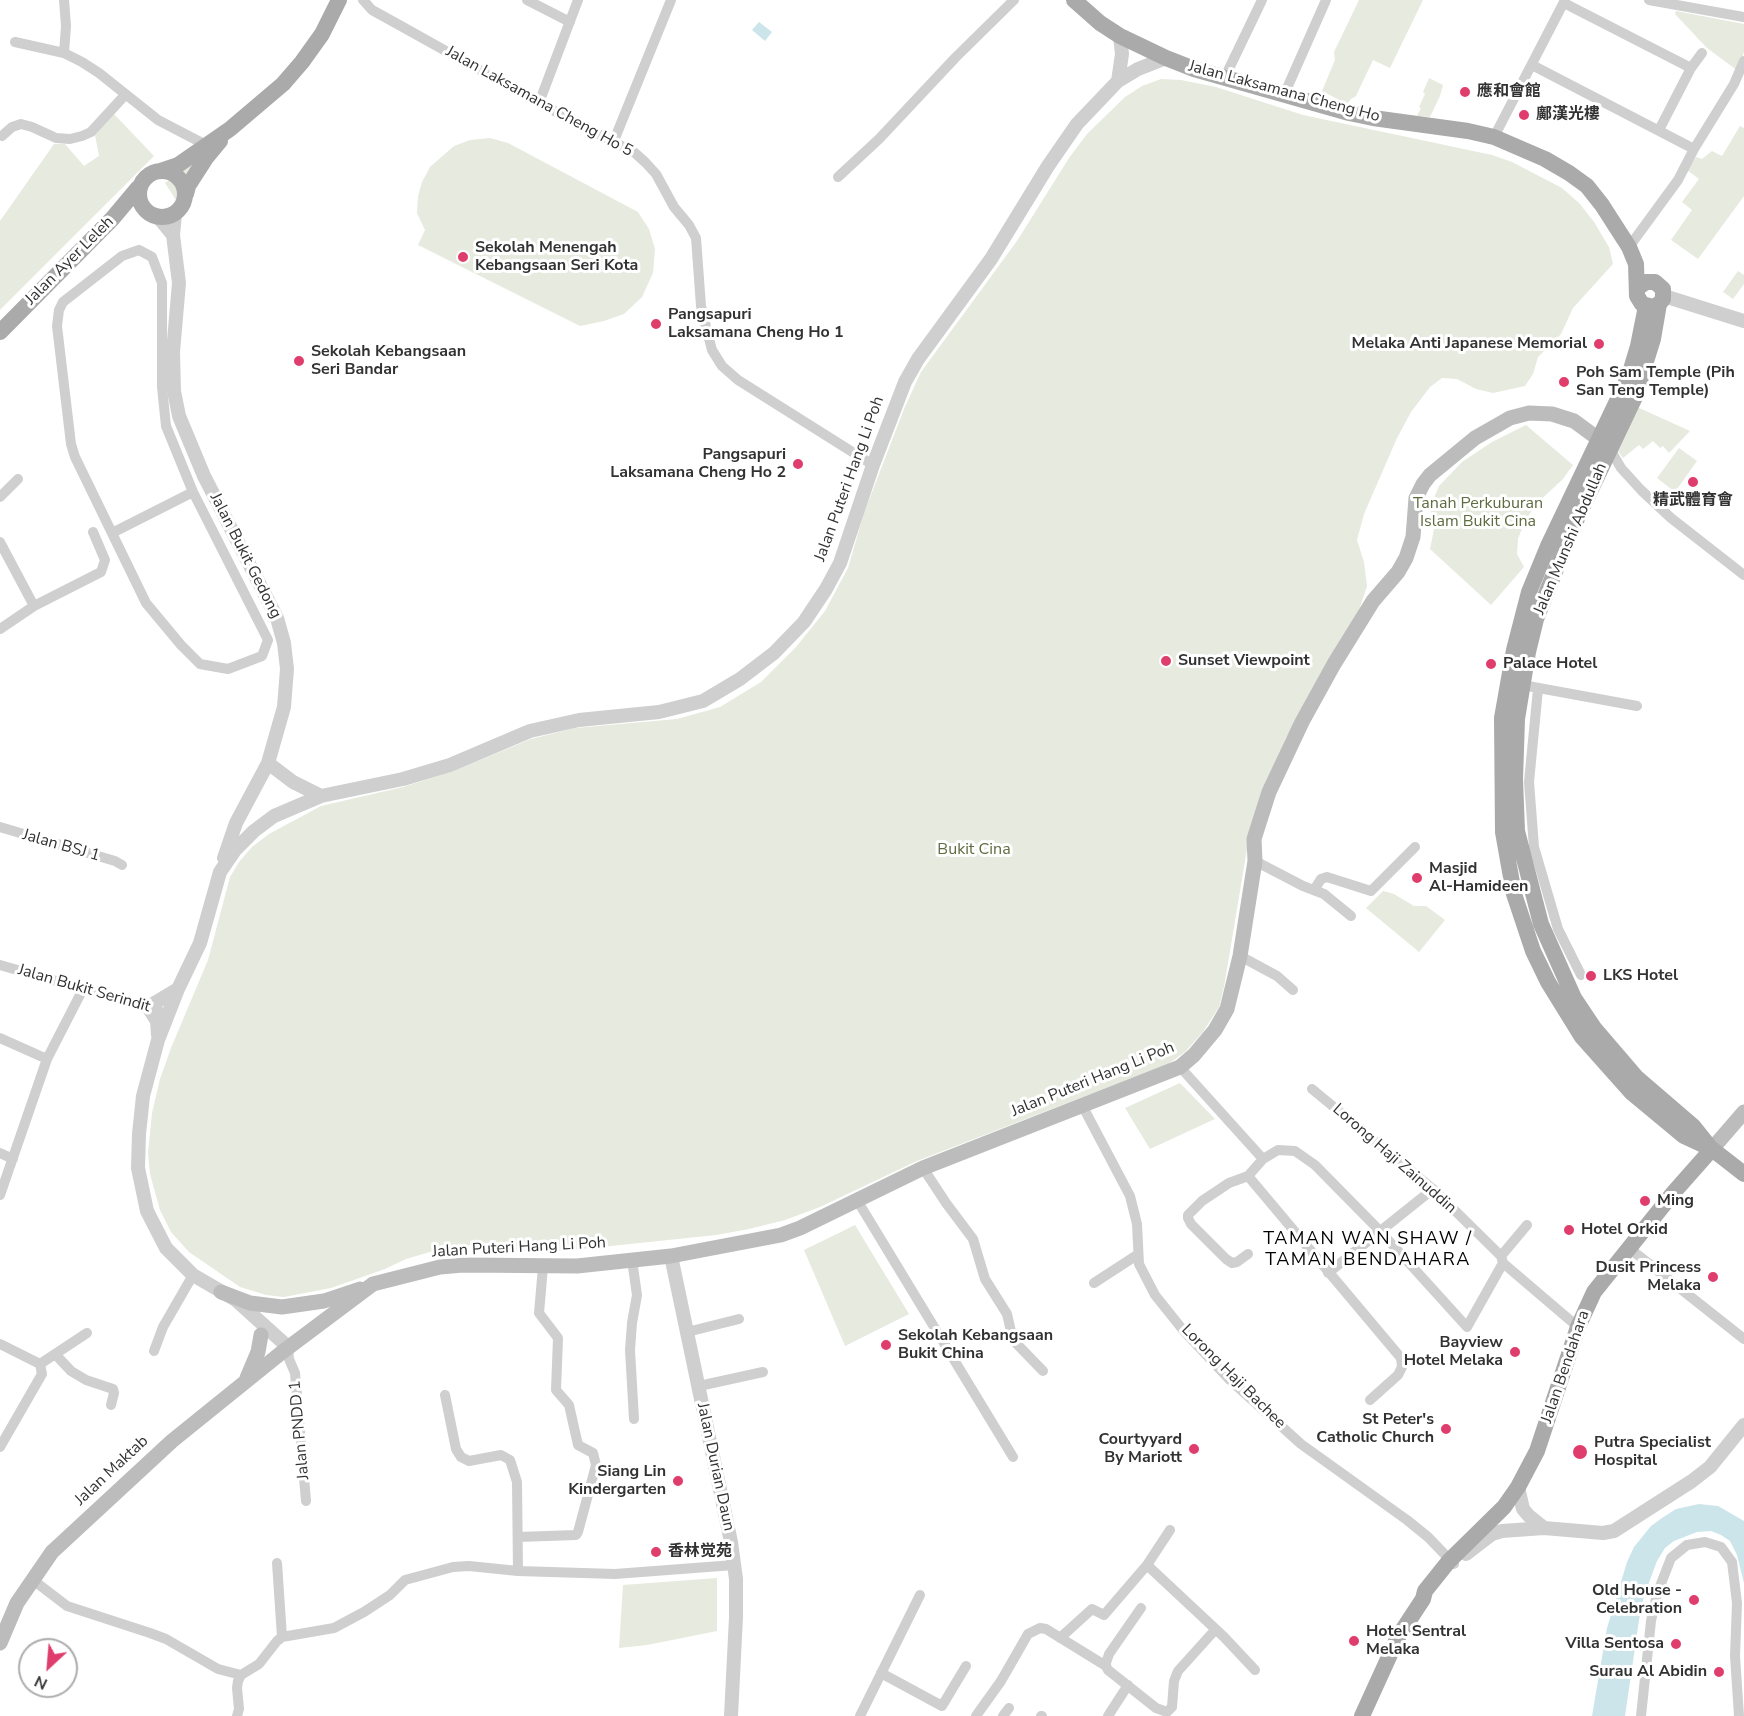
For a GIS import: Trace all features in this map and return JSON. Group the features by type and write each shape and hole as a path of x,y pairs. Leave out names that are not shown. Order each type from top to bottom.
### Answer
{"main road":[{"path":"161,215 141,204 138,188 147,176 178,165 230,129 278,88 302,62 322,34 339,0"},
{"name":"Jalan Laksamana Cheng Ho","path":"1074,0 1100,23 1120,36 1194,69 1373,118 1468,131 1494,137 1545,159 1569,172 1587,186 1629,248 1656,297"},
{"path":"112,219 128,213 161,215 185,202 188,186 206,158 230,129"},
{"path":"160,171 175,174 184,186 186,194"},
{"name":"Jalan Ayer Leleh","path":"0,332 112,219 138,188"},
{"name":"Jalan Laksamana Cheng Ho","path":"1636,264 1637,291 1646,282 1656,297"},
{"name":"Jalan Munshi Abdullah","path":"1656,297 1629,376 1610,417 1605,444 1541,604 1528,652 1523,685 1502,718 1503,832 1514,894 1533,951 1548,982 1582,1037 1631,1092 1684,1136 1712,1149 1744,1174"},
{"name":"Jalan Munshi Abdullah","path":"1605,444 1624,421 1643,374 1653,339 1656,297"},
{"name":"Jalan Puteri Hang Li Poh","path":"286,1353 373,1284 440,1268 463,1265 543,1267 632,1260 671,1256 781,1235 923,1168 1180,1067 1208,1038 1227,1009 1240,956 1255,861 1254,839 1269,792 1302,722 1334,664 1373,601 1398,572 1406,558 1413,537 1416,498 1423,484 1463,446 1510,418 1529,412 1541,412 1574,421 1605,444"},
{"path":"1574,421 1595,421 1610,417"},
{"name":"Jalan Bendahara","path":"1362,1716 1398,1637 1423,1599 1425,1591 1489,1523 1518,1487 1537,1451 1578,1327 1594,1292 1744,1112"},
{"path":"221,1292 250,1303 282,1307 324,1301 373,1284"},
{"path":"245,1383 258,1352 261,1335"},
{"name":"Jalan Maktab","path":"0,1643 17,1603 52,1552 172,1441 286,1353"}],"street":[{"path":"64,0 66,26 64,53"},
{"name":"Jalan Laksamana Cheng Ho 5","path":"363,0 372,10 539,104 635,153 646,162 696,238 701,306 712,350 722,366 738,380 873,465"},
{"path":"527,0 570,22"},
{"path":"539,104 578,0"},
{"path":"613,143 671,0"},
{"path":"838,177 879,139 956,57 1014,0"},
{"path":"1226,77 1262,0"},
{"path":"1284,95 1326,0"},
{"path":"1649,0 1744,17"},
{"path":"1494,137 1564,2 1691,68"},
{"path":"1118,81 1122,54 1120,36"},
{"path":"15,42 64,53 99,73 158,120 206,144"},
{"path":"1659,130 1691,68 1702,53"},
{"name":"Jalan Puteri Hang Li Poh","path":"286,1353 236,1300 193,1275 166,1248 147,1211 141,1188 139,1156 142,1106 149,1072 158,1040 178,989 200,943 220,872 235,850 254,831 274,816 321,796 403,779 450,765 503,741 538,729 579,720 681,708 703,701 740,680 784,643 804,622 840,563 873,465 905,382 918,359 991,259 1048,166 1077,124 1118,81 1138,69 1166,58"},
{"path":"1629,248 1678,180 1734,84 1744,61"},
{"path":"1532,65 1694,149"},
{"path":"2,136 12,127 21,124 56,138 70,139 82,136 91,132 125,95"},
{"name":"Jalan Bukit Gedong","path":"161,215 173,235 180,283 172,352 174,391 179,416 204,476 277,618 284,643 287,669 284,707 267,763 236,823 220,872"},
{"path":"139,250 152,257 162,283 162,387 166,426 193,492 268,640 262,656 228,669 200,664 146,603 75,458 71,444 57,317 63,302 122,256 139,250"},
{"path":"1656,297 1744,321"},
{"path":"1605,444 1621,468 1656,504 1744,575"},
{"path":"112,533 193,492 204,476"},
{"path":"0,496 18,479"},
{"path":"193,492 213,493"},
{"path":"0,629 34,606 101,572 105,560 93,532"},
{"path":"0,542 34,606"},
{"path":"1581,975 1558,929 1534,847 1523,685 1637,706"},
{"path":"267,763 293,782 321,796"},
{"name":"Jalan BSJ 1","path":"0,827 122,865"},
{"path":"1314,890 1321,879 1327,877 1371,891 1415,847"},
{"path":"1255,861 1333,900 1351,916"},
{"path":"1240,956 1277,976 1293,990"},
{"name":"Jalan Bukit Serindit","path":"0,965 148,1007 168,1016"},
{"path":"0,1195 47,1059 83,989"},
{"path":"158,1040 157,1021 148,1007 178,989"},
{"path":"0,1038 47,1059"},
{"path":"1180,1067 1263,1159"},
{"name":"Lorong Haji Zainuddin","path":"1312,1089 1433,1189 1502,1259 1578,1327"},
{"name":"Lorong Haji Bachee","path":"1082,1105 1130,1196 1137,1224 1137,1256 1142,1273 1155,1295 1183,1330 1230,1380 1301,1444 1400,1514 1428,1537 1449,1565"},
{"path":"1248,1254 1238,1262 1232,1263 1188,1218 1188,1215 1202,1201 1228,1183 1248,1176 1263,1159 1278,1149 1295,1151 1315,1165 1467,1327 1502,1259 1527,1225"},
{"path":"0,1153 14,1159"},
{"path":"923,1168 974,1239 985,1280 1007,1314 1013,1340 1043,1371"},
{"path":"1248,1176 1401,1358 1402,1367 1398,1375 1370,1400"},
{"path":"1328,1273 1433,1189"},
{"path":"857,1200 1013,1457"},
{"path":"1629,1248 1744,1339"},
{"name":"Jalan Durian Daun","path":"671,1256 731,1542 736,1617 731,1716"},
{"path":"1094,1283 1137,1256"},
{"path":"632,1260 637,1295 630,1350 634,1419"},
{"path":"518,1537 576,1535 579,1532 596,1465 593,1453 578,1444 569,1405 556,1390 558,1338 539,1313 543,1267"},
{"path":"154,1352 163,1327 193,1275"},
{"name":"Jalan Puteri Hang Li Poh","path":"221,1292 261,1335 286,1353"},
{"path":"687,1332 739,1319"},
{"path":"40,1364 87,1333"},
{"path":"0,1344 40,1364"},
{"name":"Jalan PNDD 1","path":"286,1353 296,1373 306,1501"},
{"path":"55,1354 71,1371 86,1380 113,1389 111,1405"},
{"path":"0,1447 42,1374 40,1364"},
{"path":"699,1386 763,1372"},
{"path":"445,1395 456,1449 461,1457 469,1461 501,1455 510,1460 517,1482 518,1571"},
{"path":"1449,1565 1492,1534 1544,1528 1603,1533 1614,1531 1710,1467 1744,1425"},
{"path":"1518,1487 1523,1509 1544,1528"},
{"path":"1060,1638 1092,1609 1104,1615 1147,1565 1170,1530"},
{"path":"1641,1716 1650,1630 1657,1594 1671,1558 1687,1545 1705,1542 1721,1547 1732,1562 1736,1578 1735,1656 1739,1716"},
{"path":"277,1563 282,1637"},
{"path":"33,1580 67,1606 150,1633 218,1668 241,1675 255,1669 282,1637 334,1628 390,1595 405,1580 453,1567 615,1574 734,1565"},
{"path":"1147,1565 1255,1670"},
{"path":"860,1716 920,1595"},
{"path":"1106,1666 1109,1654 1141,1608"},
{"path":"976,1716 1001,1681 1028,1634 1040,1628 1046,1629 1106,1666 1156,1708 1167,1712 1172,1707 1174,1681 1178,1671 1215,1630"},
{"path":"881,1673 942,1706 966,1666"},
{"path":"237,1716 239,1709 237,1688 241,1675"},
{"path":"1108,1716 1128,1685"}],"green space":[{"path":"1359,0 1423,0 1390,68 1373,60 1356,96 1347,104 1322,91 1335,60 1334,52"},
{"path":"1676,11 1744,24 1744,52 1738,71 1707,48 1675,14"},
{"path":"1429,78 1443,85 1440,96 1430,117 1417,116 1425,94 1423,92"},
{"name":"Bukit Cina","path":"1161,79 1181,80 1216,87 1303,115 1492,155 1512,162 1562,188 1580,204 1609,247 1613,264 1573,308 1561,334 1538,357 1533,374 1525,386 1493,393 1476,389 1457,379 1442,378 1430,387 1411,412 1397,438 1364,514 1357,540 1364,562 1367,586 1359,610 1285,740 1264,789 1247,849 1219,1007 1203,1032 1185,1052 1168,1064 917,1161 820,1207 785,1220 749,1229 716,1235 563,1251 524,1251 472,1245 440,1249 406,1259 331,1288 284,1297 266,1295 240,1287 189,1252 171,1232 160,1210 150,1174 148,1153 152,1113 160,1079 171,1048 208,960 230,877 239,862 252,847 269,834 321,806 403,787 454,771 531,739 575,728 677,719 720,707 761,682 796,647 825,611 848,568 864,513 904,409 921,372 1017,241 1069,158 1087,134 1125,97 1142,86"},
{"path":"114,114 154,156 0,310 0,221 54,144 65,144 84,166 99,156 95,135"},
{"path":"1740,126 1744,128 1744,196 1698,259 1671,240 1692,210 1682,202 1699,179 1687,170 1696,157 1702,159 1712,151 1722,156"},
{"path":"490,138 508,143 638,212 649,229 655,249 653,273 642,297 624,314 580,326 418,245 425,230 417,213 418,196 430,167 454,146 470,140"},
{"path":"203,157 184,180 176,200 165,183"},
{"path":"1738,271 1744,275 1744,284 1733,299 1723,292"},
{"path":"1637,407 1690,431 1669,453 1663,446 1660,448 1653,441 1643,449 1639,445 1623,458 1617,450"},
{"name":"Tanah Perkuburan Islam Bukit Cina","path":"1526,425 1573,465 1563,479 1536,504 1524,523 1518,539 1517,554 1524,567 1491,605 1430,549 1434,529 1430,507 1439,486 1462,462 1492,442"},
{"path":"1679,448 1697,461 1675,492 1657,478"},
{"path":"1383,891 1394,894 1414,906 1426,906 1445,920 1419,952 1366,908"},
{"path":"1180,1083 1215,1119 1150,1149 1125,1108"},
{"path":"855,1225 909,1314 845,1346 804,1250"},
{"path":"717,1578 717,1631 647,1645 619,1648 623,1585"}],"water":[{"path":"759,22 772,32 765,41 752,30"},
{"path":"1699,1504 1718,1506 1744,1521 1744,1583 1737,1555 1730,1541 1721,1535 1711,1531 1697,1532 1674,1541 1665,1548 1657,1561 1644,1596 1625,1716 1592,1716 1607,1628 1627,1562 1634,1547 1651,1526 1662,1518 1676,1509"}],"place":[{"name":"應和會館","path":"1465,92"},
{"name":"鄺漢光樓","path":"1524,115"},
{"name":"Sekolah Menengah Kebangsaan Seri Kota","path":"463,257"},
{"name":"Pangsapuri Laksamana Cheng Ho 1","path":"656,324"},
{"name":"Melaka Anti Japanese Memorial","path":"1599,344"},
{"name":"Sekolah Kebangsaan Seri Bandar","path":"299,361"},
{"name":"Poh Sam Temple (Pih San Teng Temple)","path":"1564,382"},
{"name":"Pangsapuri Laksamana Cheng Ho 2","path":"798,464"},
{"name":"精武體育會","path":"1693,482"},
{"name":"Sunset Viewpoint","path":"1166,661"},
{"name":"Palace Hotel","path":"1491,664"},
{"name":"Masjid Al-Hamideen","path":"1417,878"},
{"name":"LKS Hotel","path":"1591,976"},
{"name":"Ming","path":"1645,1201"},
{"name":"Hotel Orkid","path":"1569,1230"},
{"name":"Dusit Princess Melaka","path":"1713,1277"},
{"name":"Sekolah Kebangsaan Bukit China","path":"886,1345"},
{"name":"Bayview Hotel Melaka","path":"1515,1352"},
{"name":"St Peter's Catholic Church","path":"1446,1429"},
{"name":"Courtyyard By Mariott","path":"1194,1449"},
{"name":"Putra Specialist Hospital","path":"1580,1452"},
{"name":"Siang Lin Kindergarten","path":"678,1481"},
{"name":"香林觉苑","path":"656,1552"},
{"name":"Old House - Celebration","path":"1694,1600"},
{"name":"Hotel Sentral Melaka","path":"1354,1641"},
{"name":"Villa Sentosa","path":"1676,1644"},
{"name":"Surau Al Abidin","path":"1719,1672"}],"district":[{"name":"TAMAN WAN SHAW / TAMAN BENDAHARA","path":"1368,1250"}]}
